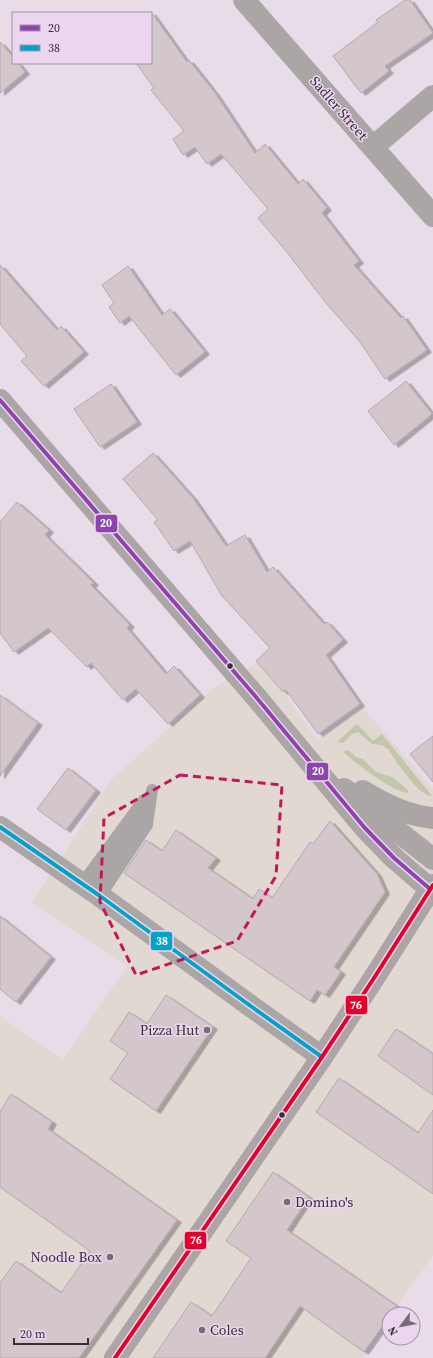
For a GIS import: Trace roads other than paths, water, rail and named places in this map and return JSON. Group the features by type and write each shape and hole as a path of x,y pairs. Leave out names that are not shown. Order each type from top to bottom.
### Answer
{"street":[{"name":"Sadler Street","path":"244,0 433,216"},
{"path":"373,147 433,96"},
{"path":"0,400 227,663 373,837 394,858 431,887 322,1056 115,1358"},
{"path":"304,755 433,859"},
{"path":"321,770 338,777 370,796 400,810 414,815 433,818"},
{"path":"0,827 91,890 322,1056"}],"lane":[{"path":"152,790 147,825 91,890 134,813 152,790"}],"place":[{"name":"Pizza Hut","path":"207,1030"},
{"name":"Domino's","path":"287,1202"},
{"name":"Noodle Box","path":"110,1257"},
{"name":"Coles","path":"202,1330"}]}
